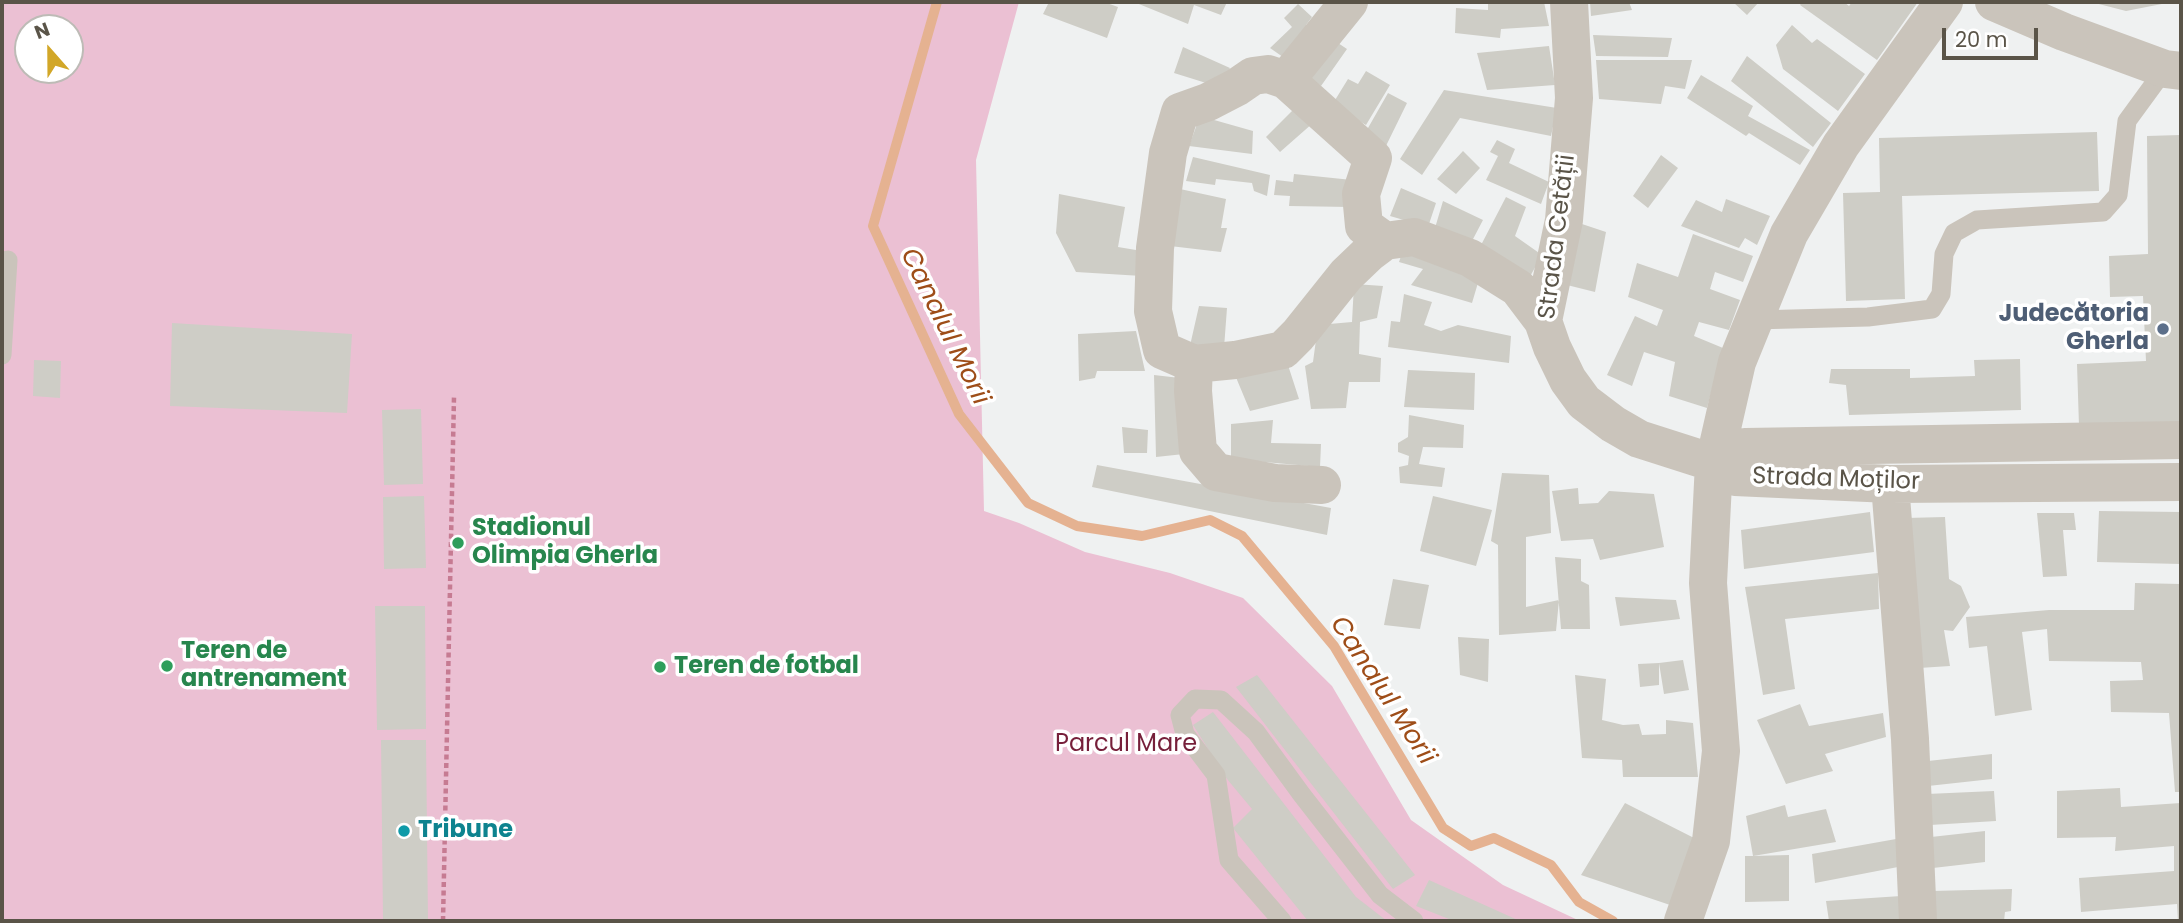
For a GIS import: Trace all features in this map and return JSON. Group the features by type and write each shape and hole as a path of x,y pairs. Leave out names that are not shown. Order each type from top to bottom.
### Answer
{"street":[{"path":"1286,80 1349,2"},
{"name":"Strada Cetății","path":"1569,2 1573,111 1564,220 1543,321 1568,380 1584,402 1639,439 1714,463"},
{"path":"1685,919 1711,841 1721,751 1708,583 1714,463 1737,362 1789,234 1841,145 1944,2"},
{"path":"1994,2 2064,32 2173,70"},
{"path":"1322,485 1275,483 1216,472 1198,451 1193,391 1153,311 1155,248 1168,153 1180,112 1237,87 1253,76 1268,74 1286,80 1373,158 1361,194 1364,226 1385,241"},
{"path":"1178,357 1235,360 1283,350 1346,275 1385,241 1414,237 1470,258 1518,288 1543,321"},
{"name":"Strada Moților","path":"2181,440 1745,447 1714,463 1735,477 1890,484 2181,482"},
{"path":"1890,484 1910,739 1918,921"}],"lane":[{"path":"1754,320 1868,317 1932,309 1941,294 1944,254 1954,233 1978,220 2103,212 2118,195 2127,121 2173,70"},
{"path":"2,355 8,260"},
{"path":"1282,921 1229,860 1216,775 1185,734 1180,715 1195,699 1220,700 1256,733 1380,895 1413,921"}],"path":[{"path":"443,921 454,397"}],"green space":[{"name":"Parcul Mare","path":"2,2 1019,2 976,160 984,511 1085,552 1170,573 1243,598 1332,686 1411,820 1503,885 1580,921 2,921"}],"building":[{"path":"1049,2 1104,2 1118,7 1107,38 1043,14"},
{"path":"1134,2 1227,2 1221,15 1194,5 1188,24"},
{"path":"1488,2 1544,2 1549,26 1501,29 1500,38 1455,33 1456,8 1488,10"},
{"path":"1590,2 1629,2 1632,10 1591,16"},
{"path":"1733,2 1759,2 1747,15"},
{"path":"1802,2 1844,2 1849,6 1852,2 1918,2 1877,60 1800,5"},
{"path":"2091,2 2166,2 2167,3 2126,11"},
{"path":"1298,4 1312,17 1306,25 1318,32 1293,64 1270,48 1292,27 1284,18"},
{"path":"1792,25 1812,43 1817,39 1865,74 1838,111 1783,69 1776,45"},
{"path":"1593,35 1672,38 1668,57 1596,56"},
{"path":"1329,37 1347,49 1321,86 1303,74"},
{"path":"1549,46 1555,85 1487,90 1477,53"},
{"path":"1183,47 1230,68 1219,87 1174,73"},
{"path":"1747,56 1831,123 1813,147 1731,81"},
{"path":"1596,60 1692,60 1685,89 1665,86 1661,104 1599,99"},
{"path":"1366,71 1390,85 1366,125 1332,105 1348,79 1358,84"},
{"path":"1701,75 1753,106 1748,116 1810,150 1800,165 1749,133 1746,136 1687,98"},
{"path":"1444,90 1557,108 1551,136 1460,118 1422,175 1400,159"},
{"path":"1388,93 1407,103 1384,150 1364,135"},
{"path":"1297,106 1313,123 1280,152 1266,137"},
{"path":"1200,116 1253,131 1252,154 1189,146"},
{"path":"2097,132 2099,191 1902,196 1905,299 1846,301 1843,193 1880,192 1879,138"},
{"name":"Judecătoria Gherla","path":"2180,135 2181,422 2079,426 2077,364 2146,361 2143,296 2110,297 2109,256 2148,254 2147,136"},
{"path":"1497,140 1515,149 1509,163 1549,182 1541,204 1486,180 1498,156 1490,152"},
{"path":"1463,151 1480,168 1456,194 1437,179"},
{"path":"1661,155 1678,168 1648,208 1633,196"},
{"path":"1193,157 1270,175 1267,196 1254,191 1252,183 1216,179 1215,185 1186,181"},
{"path":"1294,174 1352,180 1350,207 1289,206 1290,196 1274,195 1276,180 1293,182"},
{"path":"1401,188 1436,203 1428,227 1390,216"},
{"path":"1180,189 1226,199 1221,228 1227,228 1221,252 1170,246"},
{"path":"1059,194 1125,207 1118,247 1142,251 1142,276 1076,272 1056,233"},
{"path":"1506,197 1526,207 1515,236 1542,255 1528,280 1480,247"},
{"path":"1726,199 1770,216 1757,245 1745,238 1739,248 1681,226 1696,200 1722,212"},
{"path":"1443,201 1483,220 1472,241 1435,228"},
{"path":"1579,223 1606,232 1595,292 1567,285"},
{"path":"1693,234 1753,256 1743,282 1715,272 1710,289 1740,300 1729,330 1699,322 1694,336 1723,348 1707,408 1669,396 1675,362 1644,352 1632,386 1607,375 1635,316 1657,326 1663,310 1628,297 1637,263 1678,277"},
{"path":"1404,247 1480,276 1472,303 1411,285 1423,269 1399,262"},
{"path":"1354,284 1383,286 1377,318 1360,322 1359,354 1381,358 1380,382 1349,382 1346,408 1311,409 1305,366 1313,362 1318,325 1352,322"},
{"path":"1404,294 1432,302 1424,325 1441,331 1458,325 1511,336 1509,363 1388,347 1391,321 1400,322"},
{"path":"1199,306 1227,308 1224,348 1189,350"},
{"path":"172,323 352,334 347,413 170,406"},
{"path":"1136,331 1145,371 1097,371 1095,378 1079,381 1078,334"},
{"path":"2020,359 2021,410 1849,415 1846,385 1829,383 1831,369 1910,369 1910,378 1975,376 1974,360"},
{"path":"34,360 61,361 60,398 33,396"},
{"path":"1287,362 1299,399 1250,411 1235,375"},
{"path":"1408,370 1475,373 1474,410 1404,407"},
{"path":"1154,375 1180,378 1184,454 1156,457"},
{"path":"421,409 423,484 384,485 382,410"},
{"path":"1409,415 1464,425 1463,448 1423,447 1419,464 1445,468 1442,487 1400,483 1399,467 1408,465 1409,456 1398,452 1398,443 1408,437"},
{"path":"1273,420 1271,443 1321,444 1320,467 1231,459 1231,424"},
{"path":"1122,427 1148,430 1147,453 1124,453"},
{"path":"1097,465 1331,508 1327,535 1092,487"},
{"path":"1502,473 1549,475 1551,533 1526,537 1526,607 1559,600 1556,631 1499,635 1498,545 1491,541"},
{"path":"1578,488 1579,504 1598,503 1609,491 1654,494 1664,547 1600,560 1593,539 1561,541 1552,491"},
{"path":"424,496 426,568 384,569 383,497"},
{"path":"1433,496 1492,510 1476,566 1420,551"},
{"path":"2099,511 2181,512 2181,564 2097,562"},
{"path":"1870,512 1874,552 1744,569 1741,530"},
{"path":"2037,513 2074,513 2076,530 2063,530 2067,576 2043,577"},
{"path":"1945,517 1949,579 1961,586 1970,607 1953,631 1944,630 1950,666 1919,668 1906,518"},
{"path":"1555,557 1581,559 1581,581 1589,585 1590,629 1561,629"},
{"path":"1878,573 1879,609 1785,619 1795,689 1763,695 1745,587"},
{"path":"1393,579 1429,585 1420,629 1384,625"},
{"path":"2135,583 2181,584 2181,792 2175,792 2169,713 2111,712 2110,681 2143,680 2141,662 2049,661 2047,629 2022,632 2032,710 1995,716 1987,646 1969,648 1966,617 2049,610 2134,610"},
{"path":"1615,597 1676,600 1680,619 1620,626"},
{"path":"375,606 425,606 426,729 377,730"},
{"path":"1458,637 1489,639 1488,682 1460,675"},
{"path":"1683,660 1689,690 1664,694 1659,663"},
{"path":"1659,663 1659,685 1640,687 1638,664"},
{"path":"1257,675 1415,875 1393,889 1236,687"},
{"path":"1575,675 1606,679 1602,720 1623,725 1639,724 1642,735 1666,734 1666,720 1693,723 1698,777 1623,777 1622,760 1582,758"},
{"path":"1800,704 1809,726 1883,713 1886,737 1825,754 1833,771 1786,784 1757,720"},
{"path":"1213,712 1356,897 1387,921 1308,921 1233,828 1252,809 1227,779 1193,725"},
{"name":"Tribune","path":"381,740 426,740 428,921 383,921"},
{"path":"1992,754 1992,779 1928,786 1928,761"},
{"path":"2120,788 2121,807 2181,803 2181,921 2178,921 2177,904 2081,912 2079,878 2174,871 2174,846 2115,851 2116,837 2057,838 2057,791"},
{"path":"1994,791 1996,821 1930,825 1927,794"},
{"path":"1625,803 1698,840 1679,908 1581,875"},
{"path":"1785,805 1788,817 1826,809 1836,842 1753,856 1746,816"},
{"path":"1985,831 1985,862 1933,868 1931,837"},
{"path":"1896,839 1898,867 1815,883 1812,854"},
{"path":"1789,855 1789,901 1745,902 1745,856"},
{"path":"1429,880 1520,921 1454,921 1416,906"},
{"path":"2012,889 2011,911 2005,912 2004,921 1932,921 1932,891"},
{"path":"1901,896 1902,921 1829,921 1826,901"}],"waterway":[{"name":"Canalul Morii","path":"937,2 873,226 959,414 1028,503 1077,526 1142,536 1210,520 1242,536 1334,646 1443,828 1471,846 1494,838 1551,865 1579,902 1613,921"}],"place":[{"name":"Judecătoria Gherla","path":"2163,329"},
{"name":"Stadionul Olimpia Gherla","path":"458,543"},
{"name":"Teren de antrenament","path":"167,666"},
{"name":"Teren de fotbal","path":"660,667"},
{"name":"Tribune","path":"404,831"}]}
